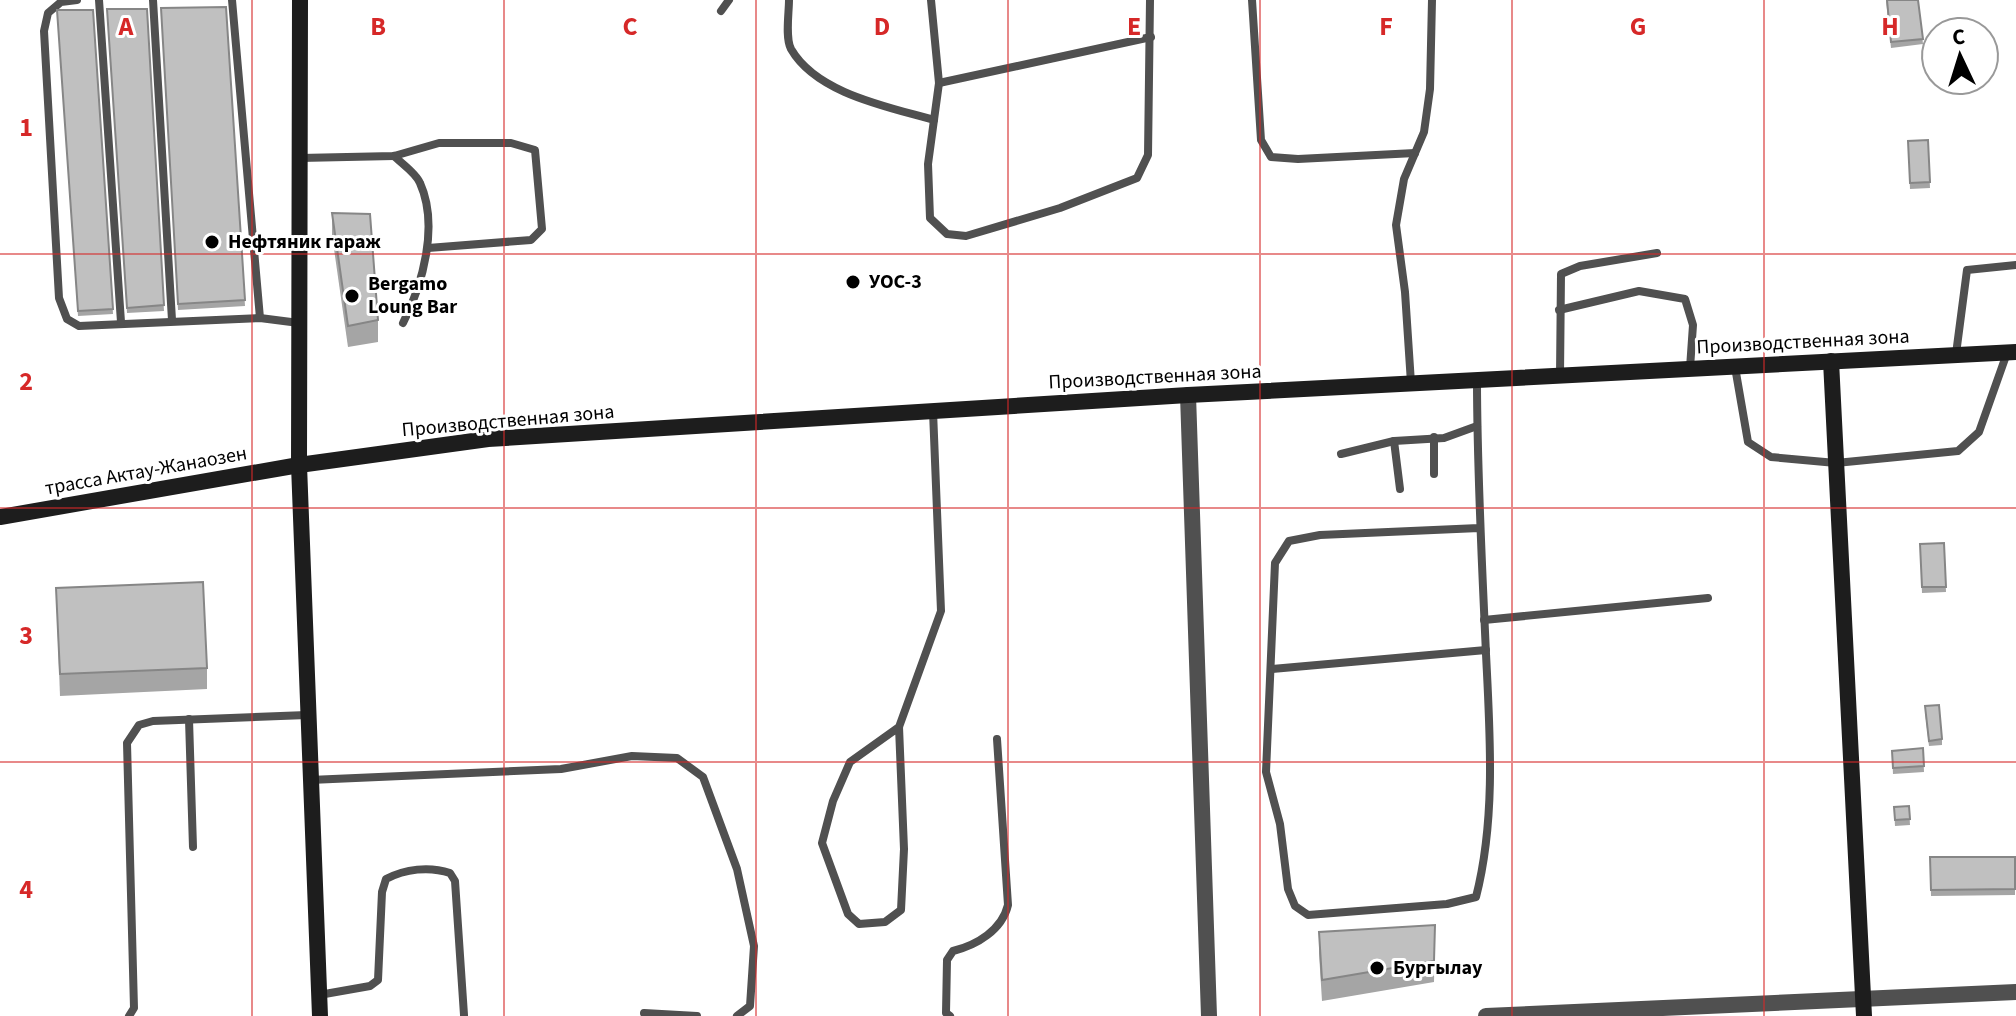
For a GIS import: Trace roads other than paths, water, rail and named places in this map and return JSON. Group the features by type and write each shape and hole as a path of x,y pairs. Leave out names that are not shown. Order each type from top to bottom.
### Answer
{"main road":[{"path":"300,0 299,465 320,1016"},
{"name":"Производственная зона","path":"299,465 488,439 1188,395 2012,353"},
{"path":"1831,361 1864,1016"},
{"name":"трасса Актау-Жанаозен","path":"0,517 299,465"}],"street":[{"path":"1188,395 1209,1016"},
{"path":"1486,1016 2016,992"}],"lane":[{"path":"77,0 61,2 48,13 44,31 59,298 67,319 79,326 260,318 299,323"},
{"path":"99,0 121,322"},
{"path":"153,0 172,320"},
{"path":"232,0 260,318"},
{"path":"721,11 729,0"},
{"path":"789,0 789,47 802,63 853,98 934,120"},
{"path":"931,0 939,83 928,164 930,218 947,234 966,236 1119,188 1137,178 1148,155 1150,0"},
{"path":"1252,0 1261,140 1271,157 1415,153"},
{"path":"1411,383 1405,292 1396,225 1404,179 1424,132 1435,10 1432,0"},
{"path":"939,83 1151,37"},
{"path":"300,158 394,156 439,143 511,143 535,150 542,229 531,240 428,248"},
{"path":"394,156 420,181 428,248 419,293 403,323"},
{"path":"1560,375 1561,274 1580,266 1657,253"},
{"path":"1956,354 1967,270 2016,265"},
{"path":"1559,310 1639,291 1685,299 1693,325 1690,368"},
{"path":"1735,367 1748,442 1771,457 1836,463 1958,451 1979,432 2012,353"},
{"path":"1477,379 1479,528 1490,736 1486,860 1476,897 1447,904 1308,915 1295,906 1288,889 1280,824 1266,772 1275,563 1289,541 1320,535 1479,528"},
{"path":"899,727 850,762 833,801 822,843 848,914 859,924 885,922 901,910 904,849 899,727 941,611 933,411"},
{"path":"1341,454 1477,426"},
{"path":"1434,437 1434,474"},
{"path":"1394,441 1400,489"},
{"path":"1484,620 1708,598"},
{"path":"1272,669 1486,650"},
{"path":"129,1016 134,1008 127,743 139,725 189,719 307,715"},
{"path":"189,719 193,847"},
{"path":"950,1016 946,1013 947,960 953,951 969,947 995,929 1005,918 1008,905 997,739"},
{"path":"310,780 561,769 632,756 677,758 703,777 737,869 754,946 750,1006 737,1016"},
{"path":"319,995 370,986 378,980 382,892 386,879 401,871 438,869 450,873 455,881 464,1015"},
{"path":"644,1013 697,1016"}],"place":[{"name":"Нефтяник гараж","path":"212,242"},
{"name":"УОС-3","path":"853,282"},
{"name":"Bergamo Loung Bar","path":"352,296"},
{"name":"Бургылау","path":"1377,968"}]}
